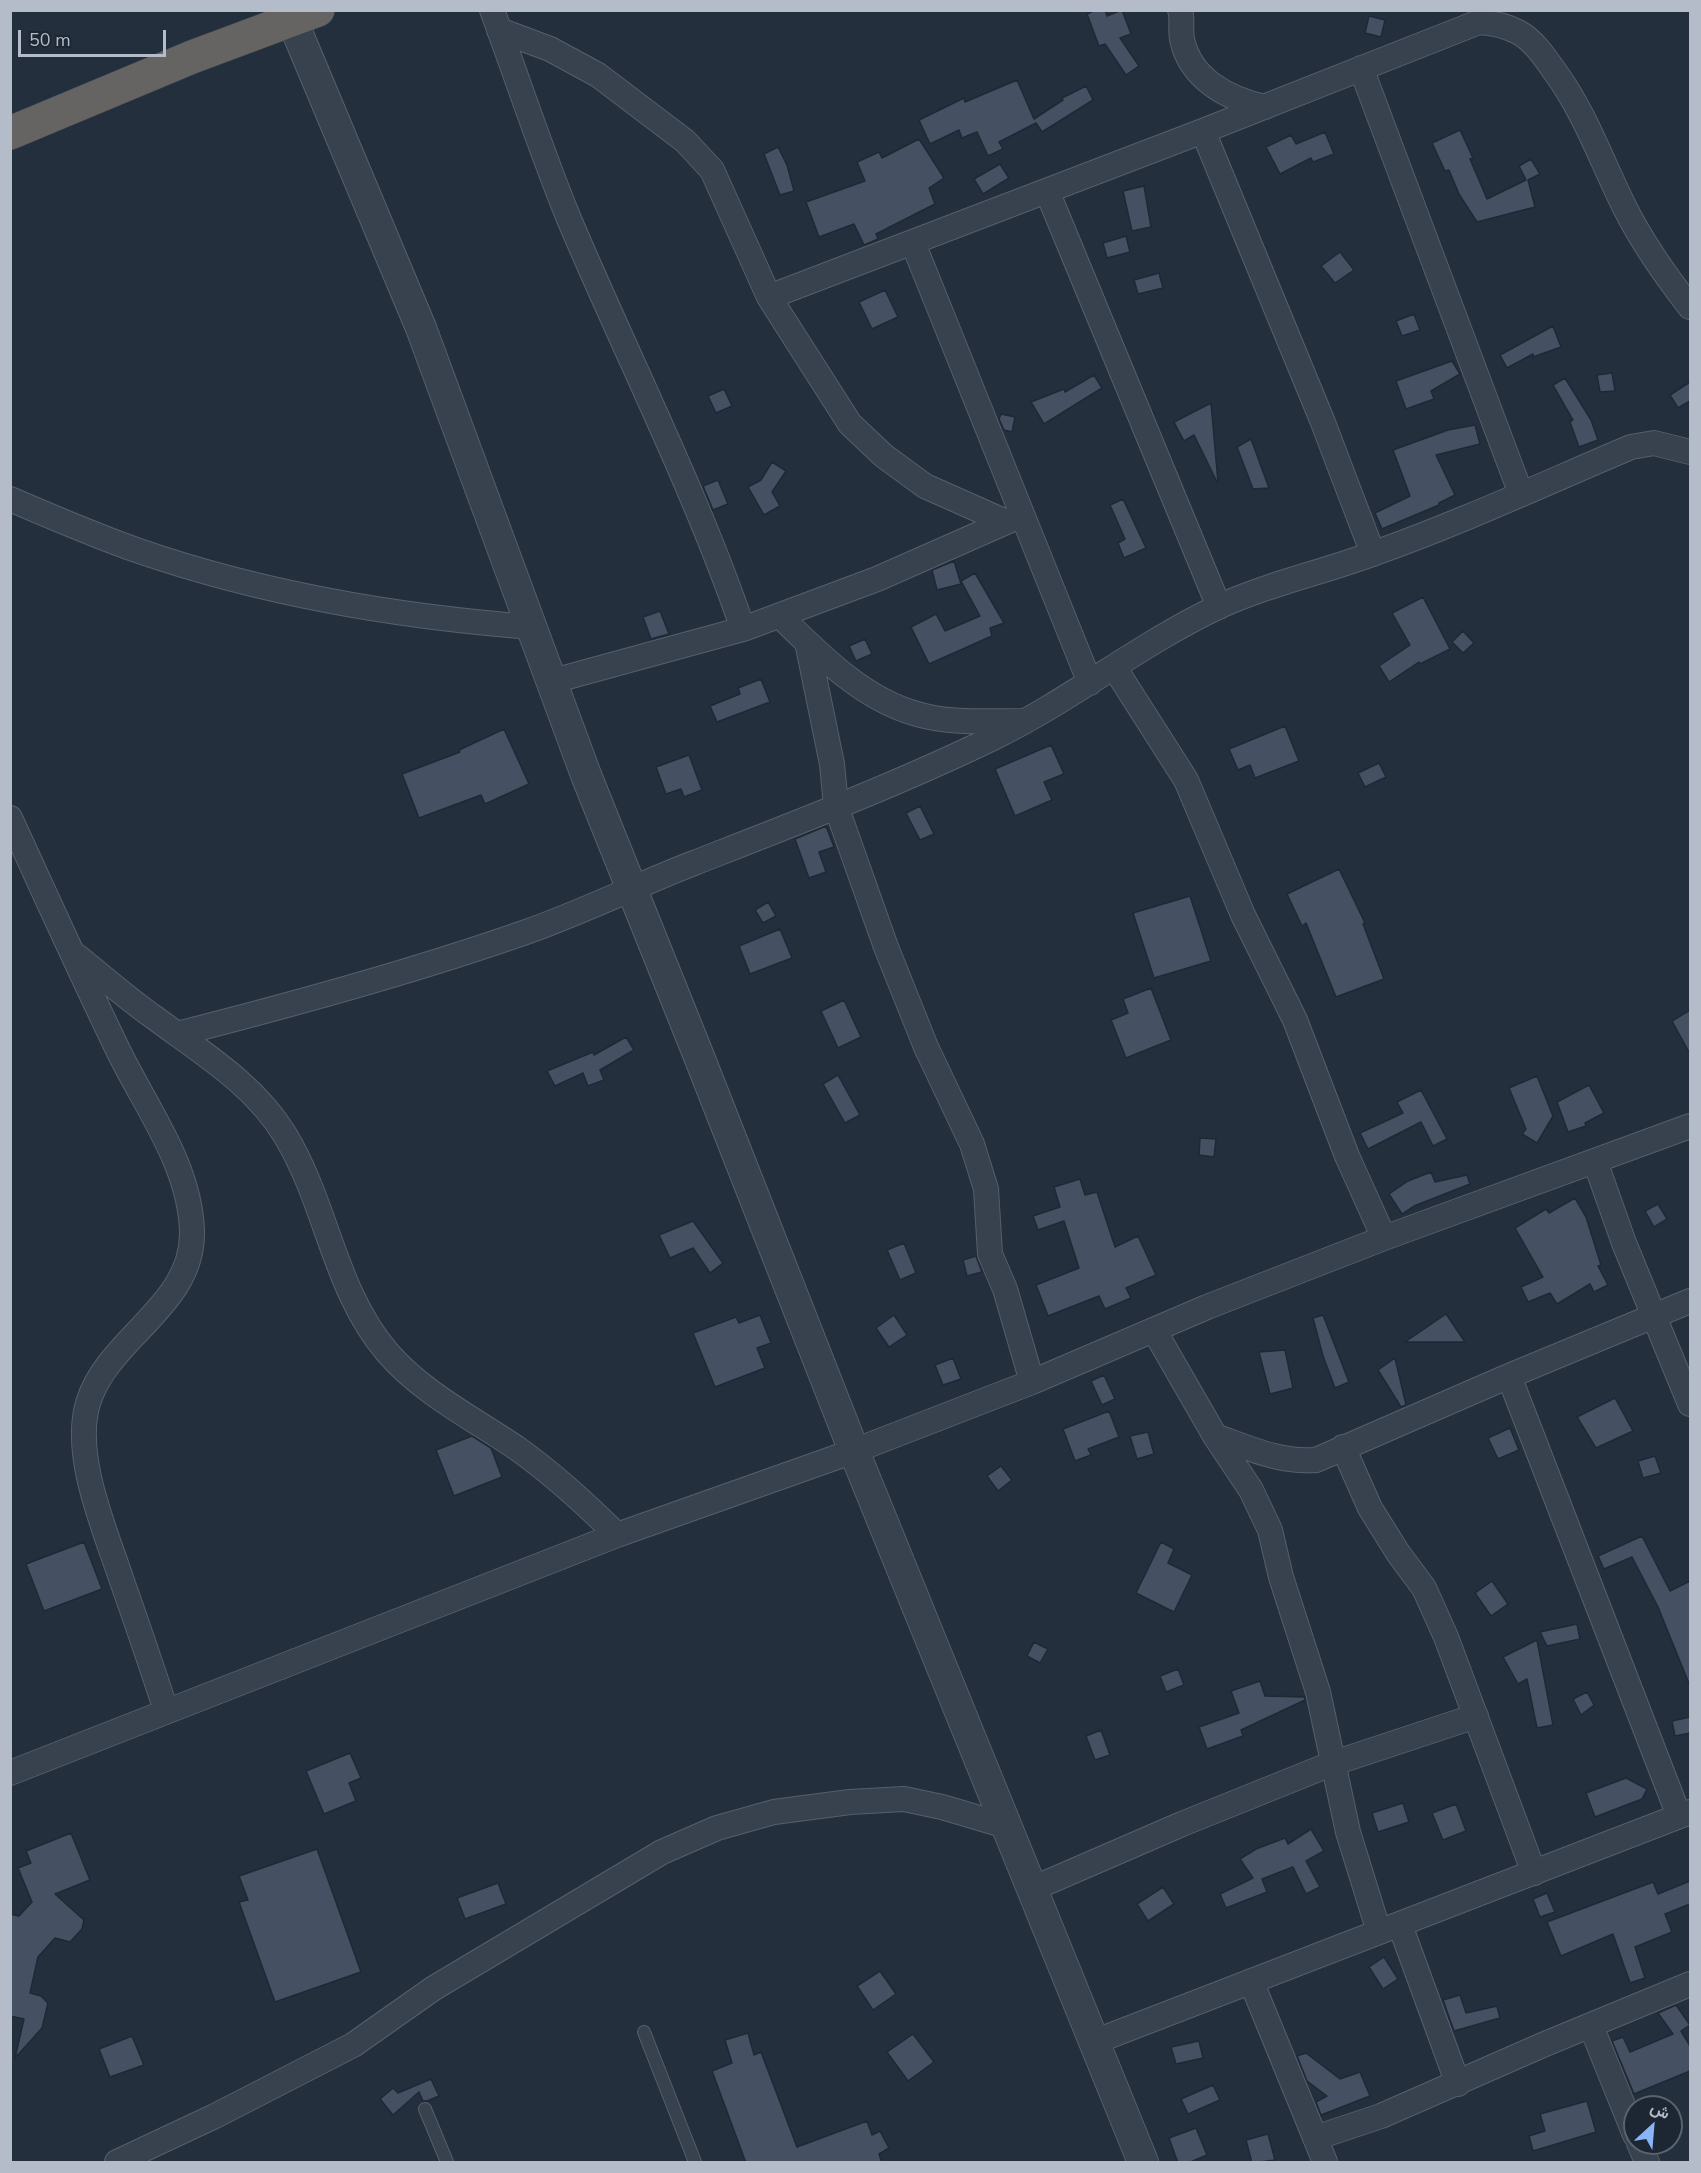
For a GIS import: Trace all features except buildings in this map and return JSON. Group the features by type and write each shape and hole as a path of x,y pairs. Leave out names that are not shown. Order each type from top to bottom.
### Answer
{"highway":[{"path":"10,133 192,57 305,15"}],"street":[{"path":"1180,10 1182,39 1192,64 1214,87 1239,101 1264,107"},
{"path":"305,15 586,775 854,1450 1143,2163"},
{"path":"496,20 598,75 685,141 712,170 769,297 850,424 884,456 925,486 1014,519"},
{"path":"496,20 569,218 718,555 743,629"},
{"path":"769,297 1203,131 1479,22 1499,24 1520,33 1541,53 1571,93 1646,248 1690,307"},
{"path":"1361,68 1521,494"},
{"path":"1203,131 1322,420 1373,554"},
{"path":"1047,191 1219,607"},
{"path":"913,243 1014,519 1090,682"},
{"path":"177,1034 311,1000 525,933 588,909 631,887 836,806 993,738 1219,607 1373,554 1631,447 1654,443 1690,452"},
{"path":"10,499 143,552 231,578 370,608 441,620 532,627"},
{"path":"553,681 743,629 780,616 877,579 1014,519"},
{"path":"780,616 849,679 878,698 916,714 960,721 1024,721"},
{"path":"807,642 832,764 836,806 886,947 926,1047 972,1144 986,1189 990,1254 1005,1289 1032,1382"},
{"path":"1114,667 1186,780 1243,915 1295,1020 1347,1156 1384,1238"},
{"path":"10,818 119,1053 176,1161 189,1200 192,1232 191,1257 163,1305 103,1371 88,1402 83,1428 87,1472 166,1710"},
{"path":"72,953 177,1034 218,1062 255,1097 285,1135 309,1185 349,1290 365,1322 387,1352 417,1381 566,1485 617,1534"},
{"path":"10,1773 617,1534 854,1450 1032,1382 1154,1330 1384,1238 1690,1125"},
{"path":"1595,1161 1690,1404"},
{"path":"1215,1436 1278,1458 1296,1461 1316,1460 1690,1301"},
{"path":"1154,1330 1215,1436 1251,1490 1270,1530 1281,1577 1318,1692 1331,1764 1348,1833 1458,2084"},
{"path":"1094,2042 1685,1814 1509,1376"},
{"path":"1343,1448 1370,1508 1398,1553 1424,1588 1446,1637 1500,1788 1534,1873"},
{"path":"1032,1889 1182,1824 1331,1764 1476,1716"},
{"path":"117,2163 215,2116 353,2044 434,1988 662,1852 717,1828 774,1812 850,1802 904,1799 942,1807 1006,1826"},
{"path":"1251,1981 1325,2163"},
{"path":"1315,2138 1381,2116 1690,1984"},
{"path":"1591,2026 1623,2105"}],"lane":[{"path":"644,2032 695,2163"},
{"path":"426,2109 447,2163"}]}
